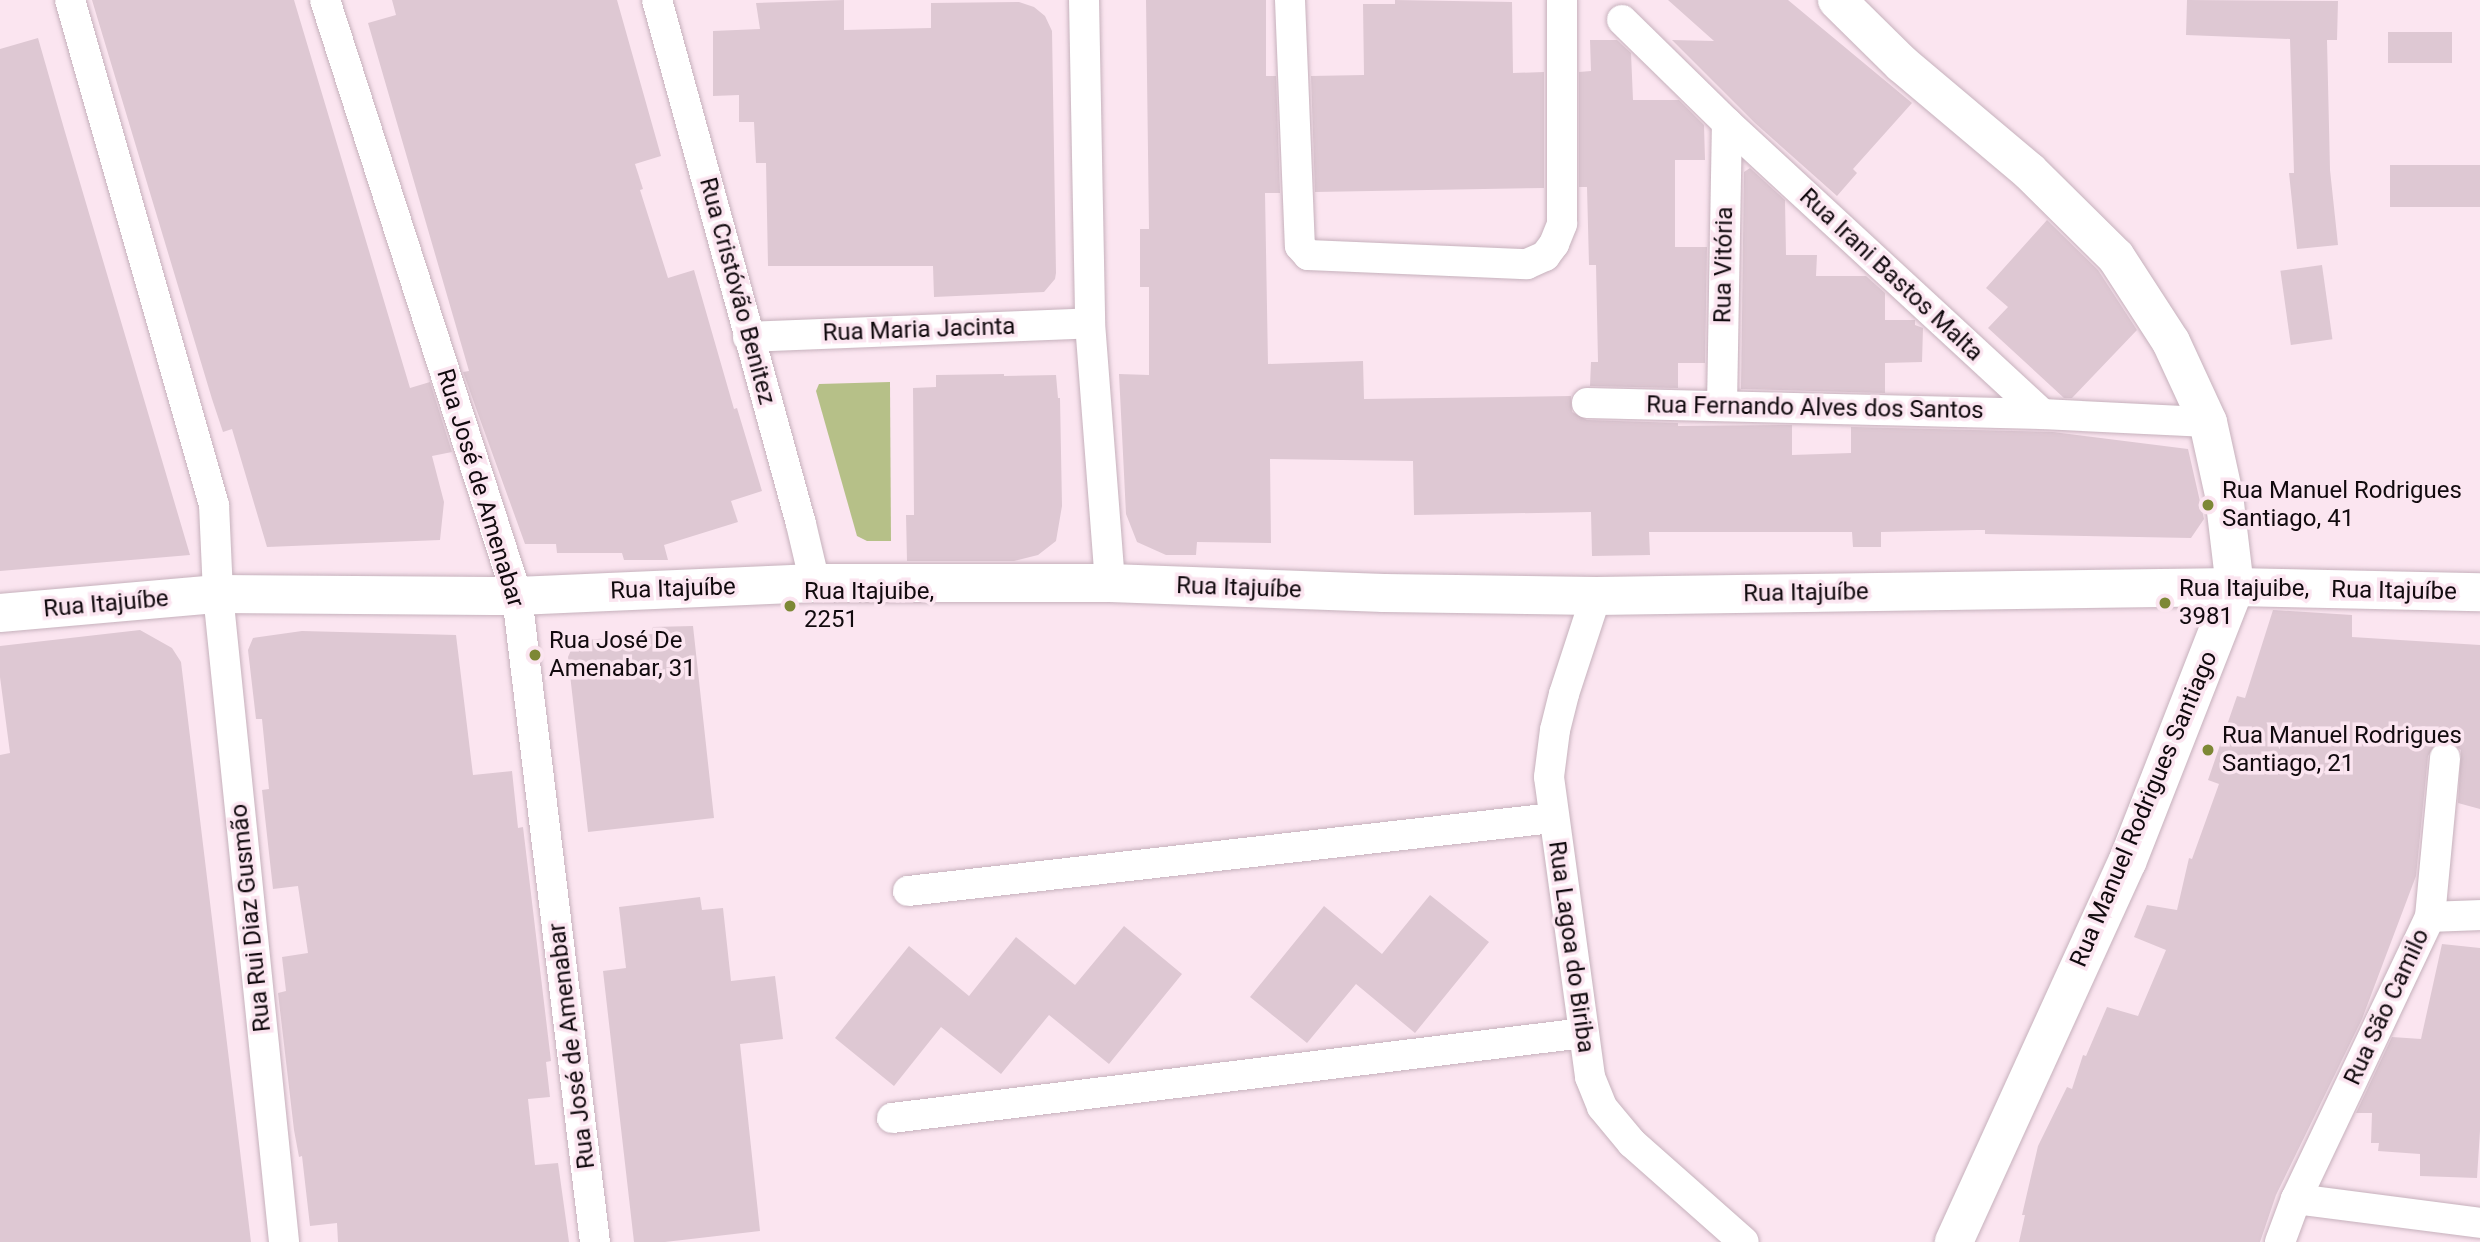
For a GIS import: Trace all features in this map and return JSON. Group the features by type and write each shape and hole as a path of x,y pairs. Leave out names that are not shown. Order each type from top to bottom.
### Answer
{"main road":[{"name":"Rua Manuel Rodrigues Santiago","path":"1837,0 1902,64 2029,171 2116,257 2171,342 2208,422 2224,495 2235,587 2127,862 1954,1242"},
{"name":"Rua Itajuíbe","path":"0,613 218,594 517,596 815,583 1110,583 1384,593 1596,596 2235,587 2480,592"}],"street":[{"name":"Rua Rui Diaz Gusmão","path":"70,0 214,505 218,594 284,1242"},
{"name":"Rua José de Amenabar","path":"325,0 517,596 596,1242"},
{"name":"Rua Cristóvão Benitez","path":"657,0 815,583"},
{"path":"1084,0 1090,323 1110,583"},
{"path":"1290,0 1300,246 1308,255 1527,264 1545,256 1554,244 1562,224 1562,0"},
{"name":"Rua Irani Bastos Malta","path":"1622,20 1727,123 2042,414"},
{"name":"Rua Vitória","path":"1722,407 1727,123"},
{"name":"Rua Maria Jacinta","path":"748,337 1090,323"},
{"name":"Rua Fernando Alves dos Santos","path":"1587,403 2042,414"},
{"path":"2042,414 2208,422"},
{"name":"Rua Lagoa do Biriba","path":"1596,596 1555,730 1549,777 1590,1077 1602,1107 1632,1143 1744,1242"},
{"name":"Rua São Camilo","path":"2280,1242 2296,1199 2430,917 2445,758"},
{"path":"908,891 1553,818"},
{"path":"2430,917 2480,915"},
{"path":"892,1118 1583,1033"},
{"path":"2296,1199 2480,1223"}],"green space":[{"path":"890,382 891,541 867,541 857,536 816,391 819,384"}],"building":[{"path":"92,0 294,0 410,388 430,382 452,452 432,456 444,502 440,540 267,547 232,429 223,432 212,399"},
{"path":"392,0 617,0 661,156 635,164 643,189 640,190 668,278 694,270 734,409 737,408 762,491 731,501 738,522 664,545 668,560 624,560 622,553 557,553 556,544 525,544 463,372 469,371 368,23 396,15"},
{"path":"844,0 844,30 931,28 931,3 1019,2 1034,7 1045,16 1052,31 1056,273 1055,279 1044,292 934,297 933,266 768,266 766,163 756,163 754,122 739,122 739,95 713,96 713,31 760,29 756,3"},
{"path":"1146,0 1266,0 1266,76 1276,76 1280,193 1265,193 1268,364 1363,361 1364,399 1571,396 1572,412 1587,420 1678,423 1678,426 1792,425 1792,455 1851,453 1851,427 2053,432 2188,449 2204,519 2191,538 1985,534 1985,530 1881,532 1881,547 1853,547 1852,532 1649,532 1650,555 1592,556 1591,512 1414,515 1413,461 1270,459 1271,543 1197,542 1196,555 1166,555 1137,542 1126,514 1119,374 1149,375 1149,287 1140,287 1140,229 1149,229"},
{"path":"1395,0 1512,2 1513,73 1544,72 1544,188 1315,192 1311,76 1364,75 1363,4 1395,4"},
{"path":"1668,0 1788,0 1912,103 1853,169 1857,173 1837,196 1755,123 1672,40 1714,41"},
{"path":"2187,0 2338,1 2337,40 2327,40 2330,170 2338,245 2297,249 2289,173 2294,173 2290,39 2186,35"},
{"path":"2388,32 2452,32 2452,63 2388,63"},
{"path":"38,38 190,555 0,571 0,49"},
{"path":"1590,40 1617,40 1631,53 1633,100 1679,100 1704,125 1705,160 1675,160 1675,247 1707,247 1705,363 1678,363 1678,388 1590,386 1591,362 1598,362 1596,265 1589,265 1587,187 1579,187 1579,72 1591,71"},
{"path":"2390,165 2480,165 2480,207 2390,207"},
{"path":"1750,168 1785,200 1786,255 1817,255 1816,276 1866,276 1885,293 1885,320 1915,320 1915,325 1923,328 1922,362 1885,363 1885,393 1741,389 1744,172"},
{"path":"2047,220 2098,270 2137,330 2072,398 2064,398 1988,328 2008,307 1986,288"},
{"path":"2322,265 2332,339 2291,345 2280,271"},
{"path":"936,375 1056,375 1060,398 1062,506 1056,541 1038,555 1014,561 907,561 906,515 914,515 913,388 936,387"},
{"path":"2273,610 2352,615 2352,637 2480,645 2480,809 2458,803 2461,750 2447,741 2437,742 2428,756 2416,876 2362,1019 2276,1195 2260,1242 2019,1242 2025,1215 2022,1215 2038,1146 2067,1087 2072,1089 2083,1055 2086,1056 2107,1007 2138,1016 2166,950 2134,937 2147,905 2177,910 2189,858 2192,859 2219,784 2208,780 2237,696 2245,698"},
{"path":"693,626 714,818 588,832 568,657 575,641 653,634 652,627"},
{"path":"140,630 172,648 181,662 251,1242 0,1242 0,755 10,753 0,677 0,646"},
{"path":"302,631 456,635 473,775 512,771 518,828 523,827 551,1061 546,1062 550,1097 528,1099 535,1165 558,1163 569,1242 338,1242 337,1223 310,1226 302,1156 299,1157 294,1130 278,993 286,991 282,957 308,953 298,886 273,889 262,790 269,789 262,719 256,719 248,650 253,638"},
{"path":"1430,895 1489,942 1415,1033 1356,984 1307,1043 1250,997 1324,906 1382,954"},
{"path":"700,897 702,910 723,908 731,981 775,976 783,1039 740,1044 760,1231 665,1242 634,1242 603,971 626,968 619,907"},
{"path":"1124,926 1182,974 1109,1064 1049,1015 1001,1074 941,1027 894,1086 835,1038 909,946 969,996 1016,937 1075,985"},
{"path":"2442,944 2480,948 2480,1131 2477,1178 2420,1176 2420,1154 2378,1151 2379,1143 2371,1143 2372,1113 2356,1113 2392,1037 2421,1039"}],"place":[{"name":"Rua Manuel Rodrigues Santiago, 41","path":"2208,505"},
{"name":"Rua Itajuibe, 3981","path":"2165,603"},
{"name":"Rua Itajuibe, 2251","path":"790,606"},
{"name":"Rua José De Amenabar, 31","path":"535,655"},
{"name":"Rua Manuel Rodrigues Santiago, 21","path":"2208,750"}]}
